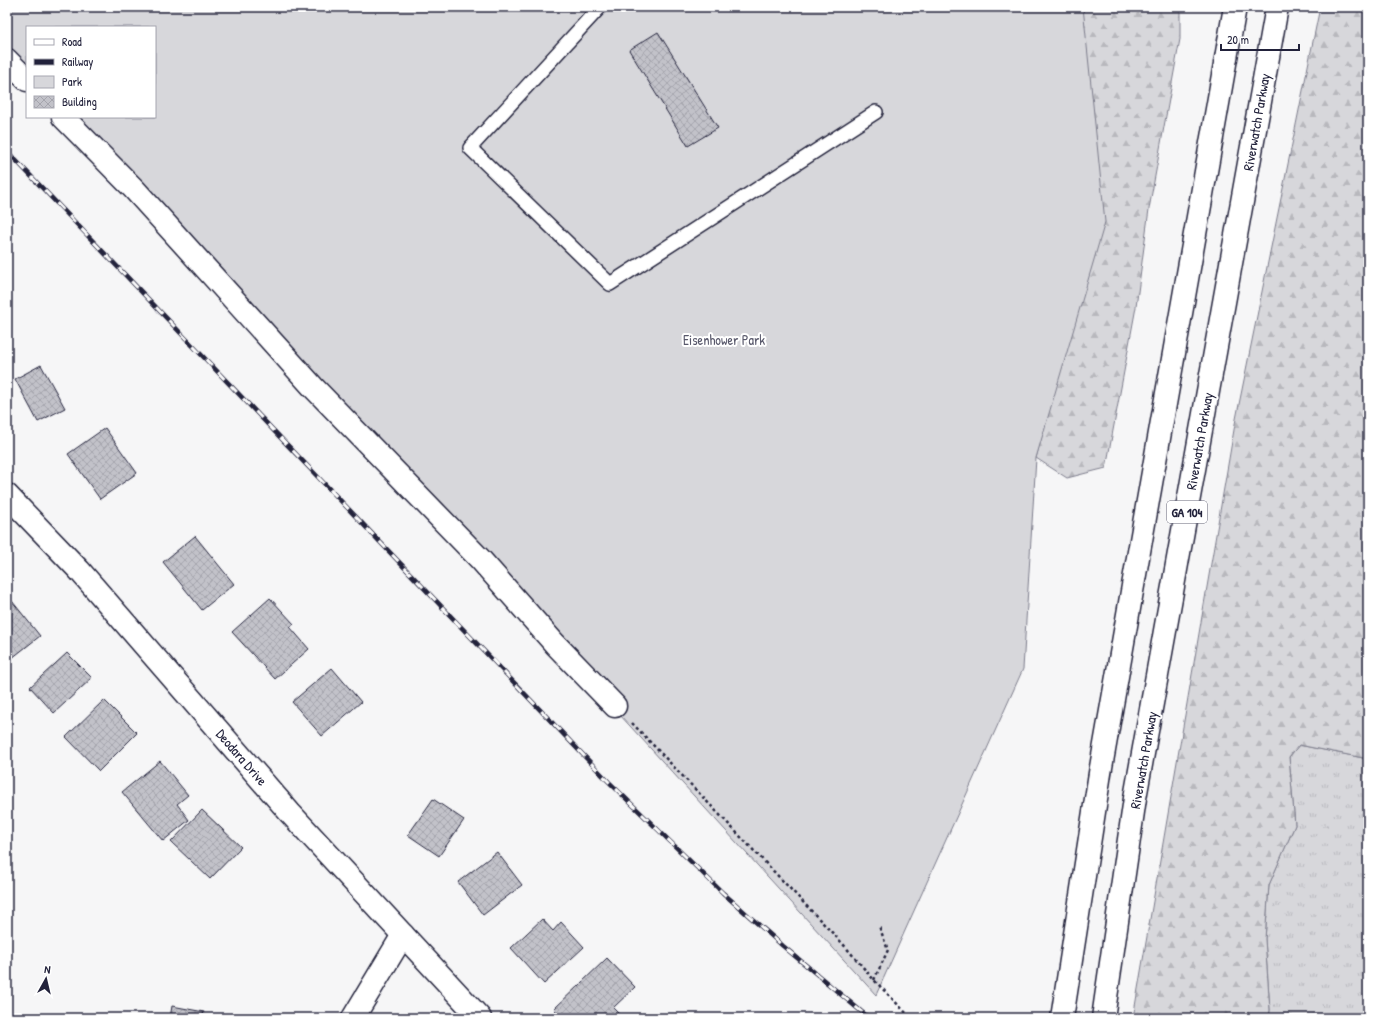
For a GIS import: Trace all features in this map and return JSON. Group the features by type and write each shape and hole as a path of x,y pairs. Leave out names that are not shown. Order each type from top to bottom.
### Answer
{"main road":[{"name":"GA 104","path":"1062,1018 1100,773 1235,7"},
{"name":"Riverwatch Parkway","path":"1103,1018 1136,798 1277,7"},
{"path":"7,60 26,79"},
{"path":"64,118 134,189 313,387 480,560 555,644 615,706"},
{"name":"Deodara Drive","path":"7,495 79,570 290,813 480,1018"},
{"path":"353,1018 403,935"}],"lane":[{"path":"600,7 470,148 610,284 876,112"}],"path":[{"path":"615,706 843,944 874,980 911,1018"},
{"path":"874,980 888,950 879,926"}],"green space":[{"name":"Eisenhower Park","path":"7,7 1083,7 1105,222 1036,458 1023,669 876,995 555,644 56,118 156,118 156,26 26,26 26,87 7,67"},
{"path":"1082,7 1180,7 1180,39 1149,209 1136,307 1106,468 1067,478 1036,458 1097,232"},
{"path":"1320,7 1368,7 1368,759 1299,745 1289,757 1295,825 1269,885 1265,939 1270,1010 1269,1018 1133,1018 1235,424"},
{"path":"1299,745 1368,759 1368,1018 1269,1018 1270,1010 1265,939 1269,885 1295,825 1289,757"}],"building":[{"path":"658,32 718,128 688,146 629,50"},
{"path":"41,365 65,408 38,422 15,379"},
{"path":"105,428 137,473 100,499 68,454"},
{"path":"195,536 234,584 202,610 163,562"},
{"path":"270,598 294,624 290,627 309,649 275,679 232,632"},
{"path":"12,601 40,636 7,662 7,605"},
{"path":"67,653 92,678 54,713 30,687"},
{"path":"332,668 361,702 322,736 292,702"},
{"path":"104,700 137,733 99,771 66,737"},
{"path":"160,761 188,795 177,804 189,820 163,841 122,792"},
{"path":"433,799 464,820 439,856 408,835"},
{"path":"202,810 241,847 210,879 171,842"},
{"path":"497,852 522,885 483,915 458,882"},
{"path":"542,919 553,931 561,922 584,947 544,984 511,948"},
{"path":"607,958 635,987 613,1008 623,1018 563,1018 554,1009"},
{"path":"172,1006 204,1012 202,1018 170,1018"}],"railway":[{"path":"7,151 609,782 723,893 783,946 869,1018"}]}
